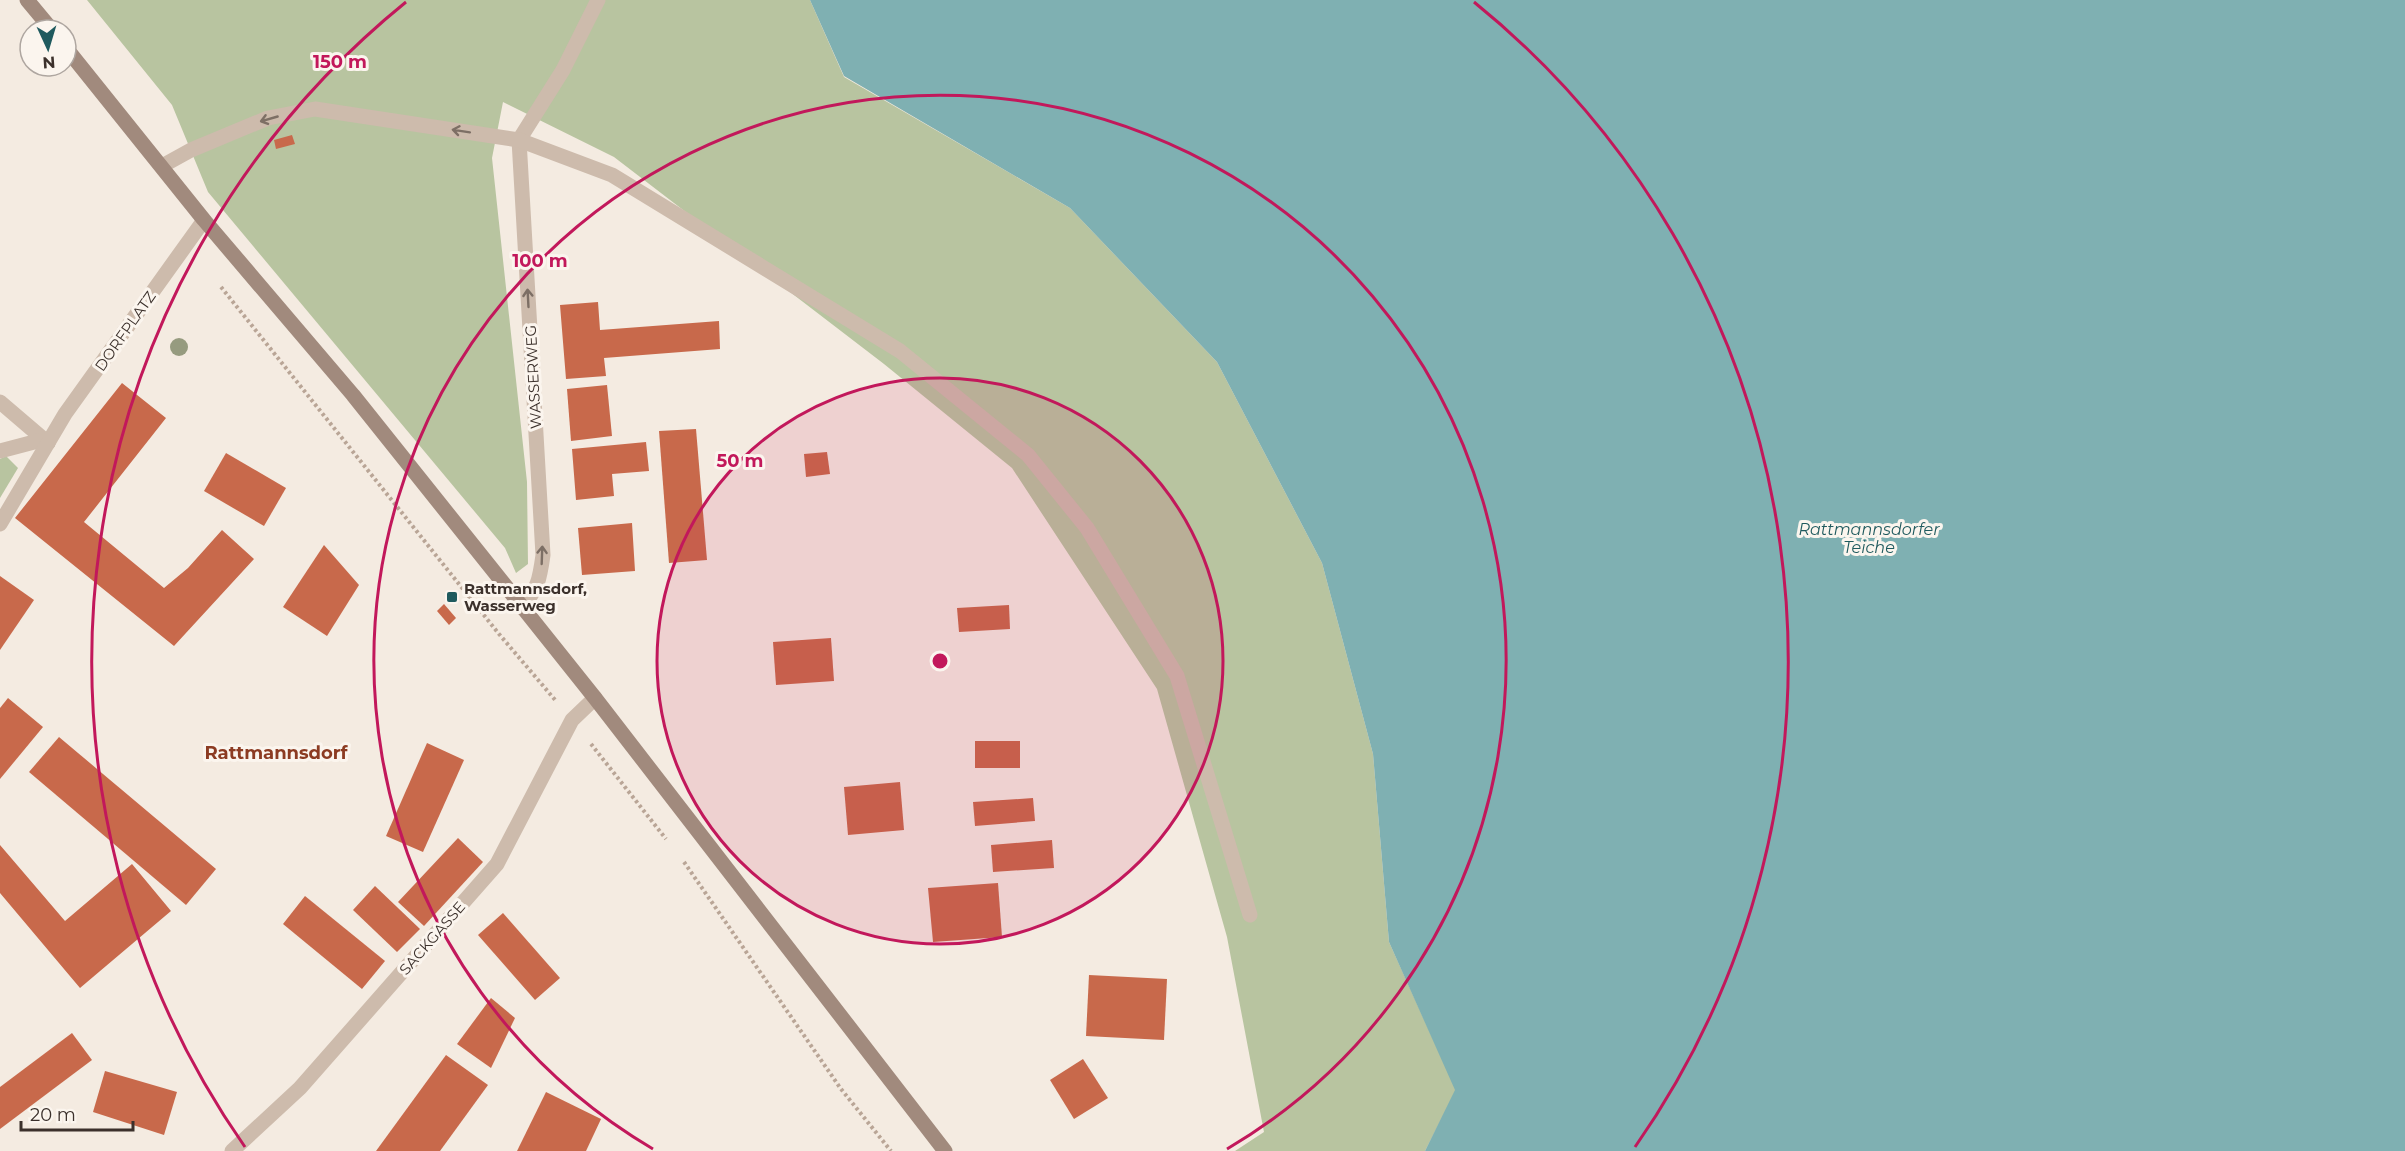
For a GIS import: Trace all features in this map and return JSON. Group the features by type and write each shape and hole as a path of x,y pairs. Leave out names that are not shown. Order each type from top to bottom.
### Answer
{"main road":[{"path":"27,0 41,18"},
{"path":"78,63 204,220 353,395 520,607 595,698 945,1151"}],"street":[{"path":"519,140 563,70 598,0"},
{"path":"162,166 190,150 268,118 315,109 519,140 612,175 900,351 1028,455 1087,528 1177,676 1250,915"},
{"name":"WASSERWEG","path":"519,140 543,555 539,583 529,599 520,607"},
{"name":"DORFPLATZ","path":"0,524 65,414 204,220"},
{"path":"0,402 48,442"},
{"path":"0,451 38,441 48,442"},
{"name":"SACKGASSE","path":"232,1151 300,1088 497,864 572,720 595,698"}],"path":[{"path":"216,280 670,844"},
{"path":"677,853 841,1089 891,1151"}],"green space":[{"path":"87,0 810,0 844,77 1070,208 1217,362 1322,563 1373,754 1389,942 1456,1090 1425,1151 1235,1151 1264,1132 1227,937 1157,689 1012,468 884,364 614,157 503,102 492,158 527,482 528,564 516,573 505,548 208,192 172,105"},
{"path":"6,456 18,468 0,498 0,459"}],"water":[{"name":"Rattmannsdorfer Teiche","path":"810,0 2405,0 2405,1151 1425,1151 1455,1090 1389,942 1373,754 1322,563 1217,362 1070,208 844,76"}],"building":[{"path":"292,135 295,144 276,149 274,140"},
{"path":"598,302 600,330 719,321 720,349 604,358 606,376 566,379 560,305"},
{"path":"122,383 166,418 84,522 164,588 188,568 222,530 254,559 174,646 15,518"},
{"path":"607,385 612,436 571,441 567,389"},
{"path":"696,429 707,560 669,563 659,431"},
{"path":"646,442 649,471 612,474 614,496 576,500 572,449"},
{"path":"827,452 830,474 806,477 804,454"},
{"path":"226,453 286,488 264,526 204,491"},
{"path":"632,523 635,571 582,575 578,528"},
{"path":"324,545 359,585 327,636 283,607"},
{"path":"0,576 34,600 0,650"},
{"path":"444,604 456,618 449,625 437,611"},
{"path":"1009,605 1010,629 959,632 957,608"},
{"path":"831,638 834,681 776,685 773,642"},
{"path":"8,698 43,727 0,779 0,708"},
{"path":"59,737 216,869 186,905 29,772"},
{"path":"975,741 1020,741 1020,768 975,768"},
{"path":"427,743 464,760 423,852 386,836"},
{"path":"900,782 904,830 848,835 844,787"},
{"path":"1033,798 1035,821 975,826 973,802"},
{"path":"458,838 483,862 424,926 398,902"},
{"path":"1052,840 1054,868 993,872 991,845"},
{"path":"0,845 65,921 132,864 171,911 80,988 0,893"},
{"path":"998,883 1002,937 933,942 928,888"},
{"path":"375,886 420,929 397,952 353,910"},
{"path":"305,896 385,961 362,989 283,924"},
{"path":"503,913 560,978 535,1000 478,935"},
{"path":"1089,975 1167,979 1164,1040 1086,1036"},
{"path":"491,998 515,1018 491,1068 457,1044"},
{"path":"72,1033 92,1060 0,1129 0,1087"},
{"path":"446,1055 488,1085 440,1151 376,1151"},
{"path":"1083,1059 1108,1098 1074,1119 1050,1080"},
{"path":"105,1071 177,1092 164,1135 93,1112"},
{"path":"546,1092 601,1119 586,1151 517,1151"}],"place":[{"name":"Rattmannsdorf, Wasserweg","path":"452,597"}],"district":[{"name":"Rattmannsdorf","path":"276,753"}]}
